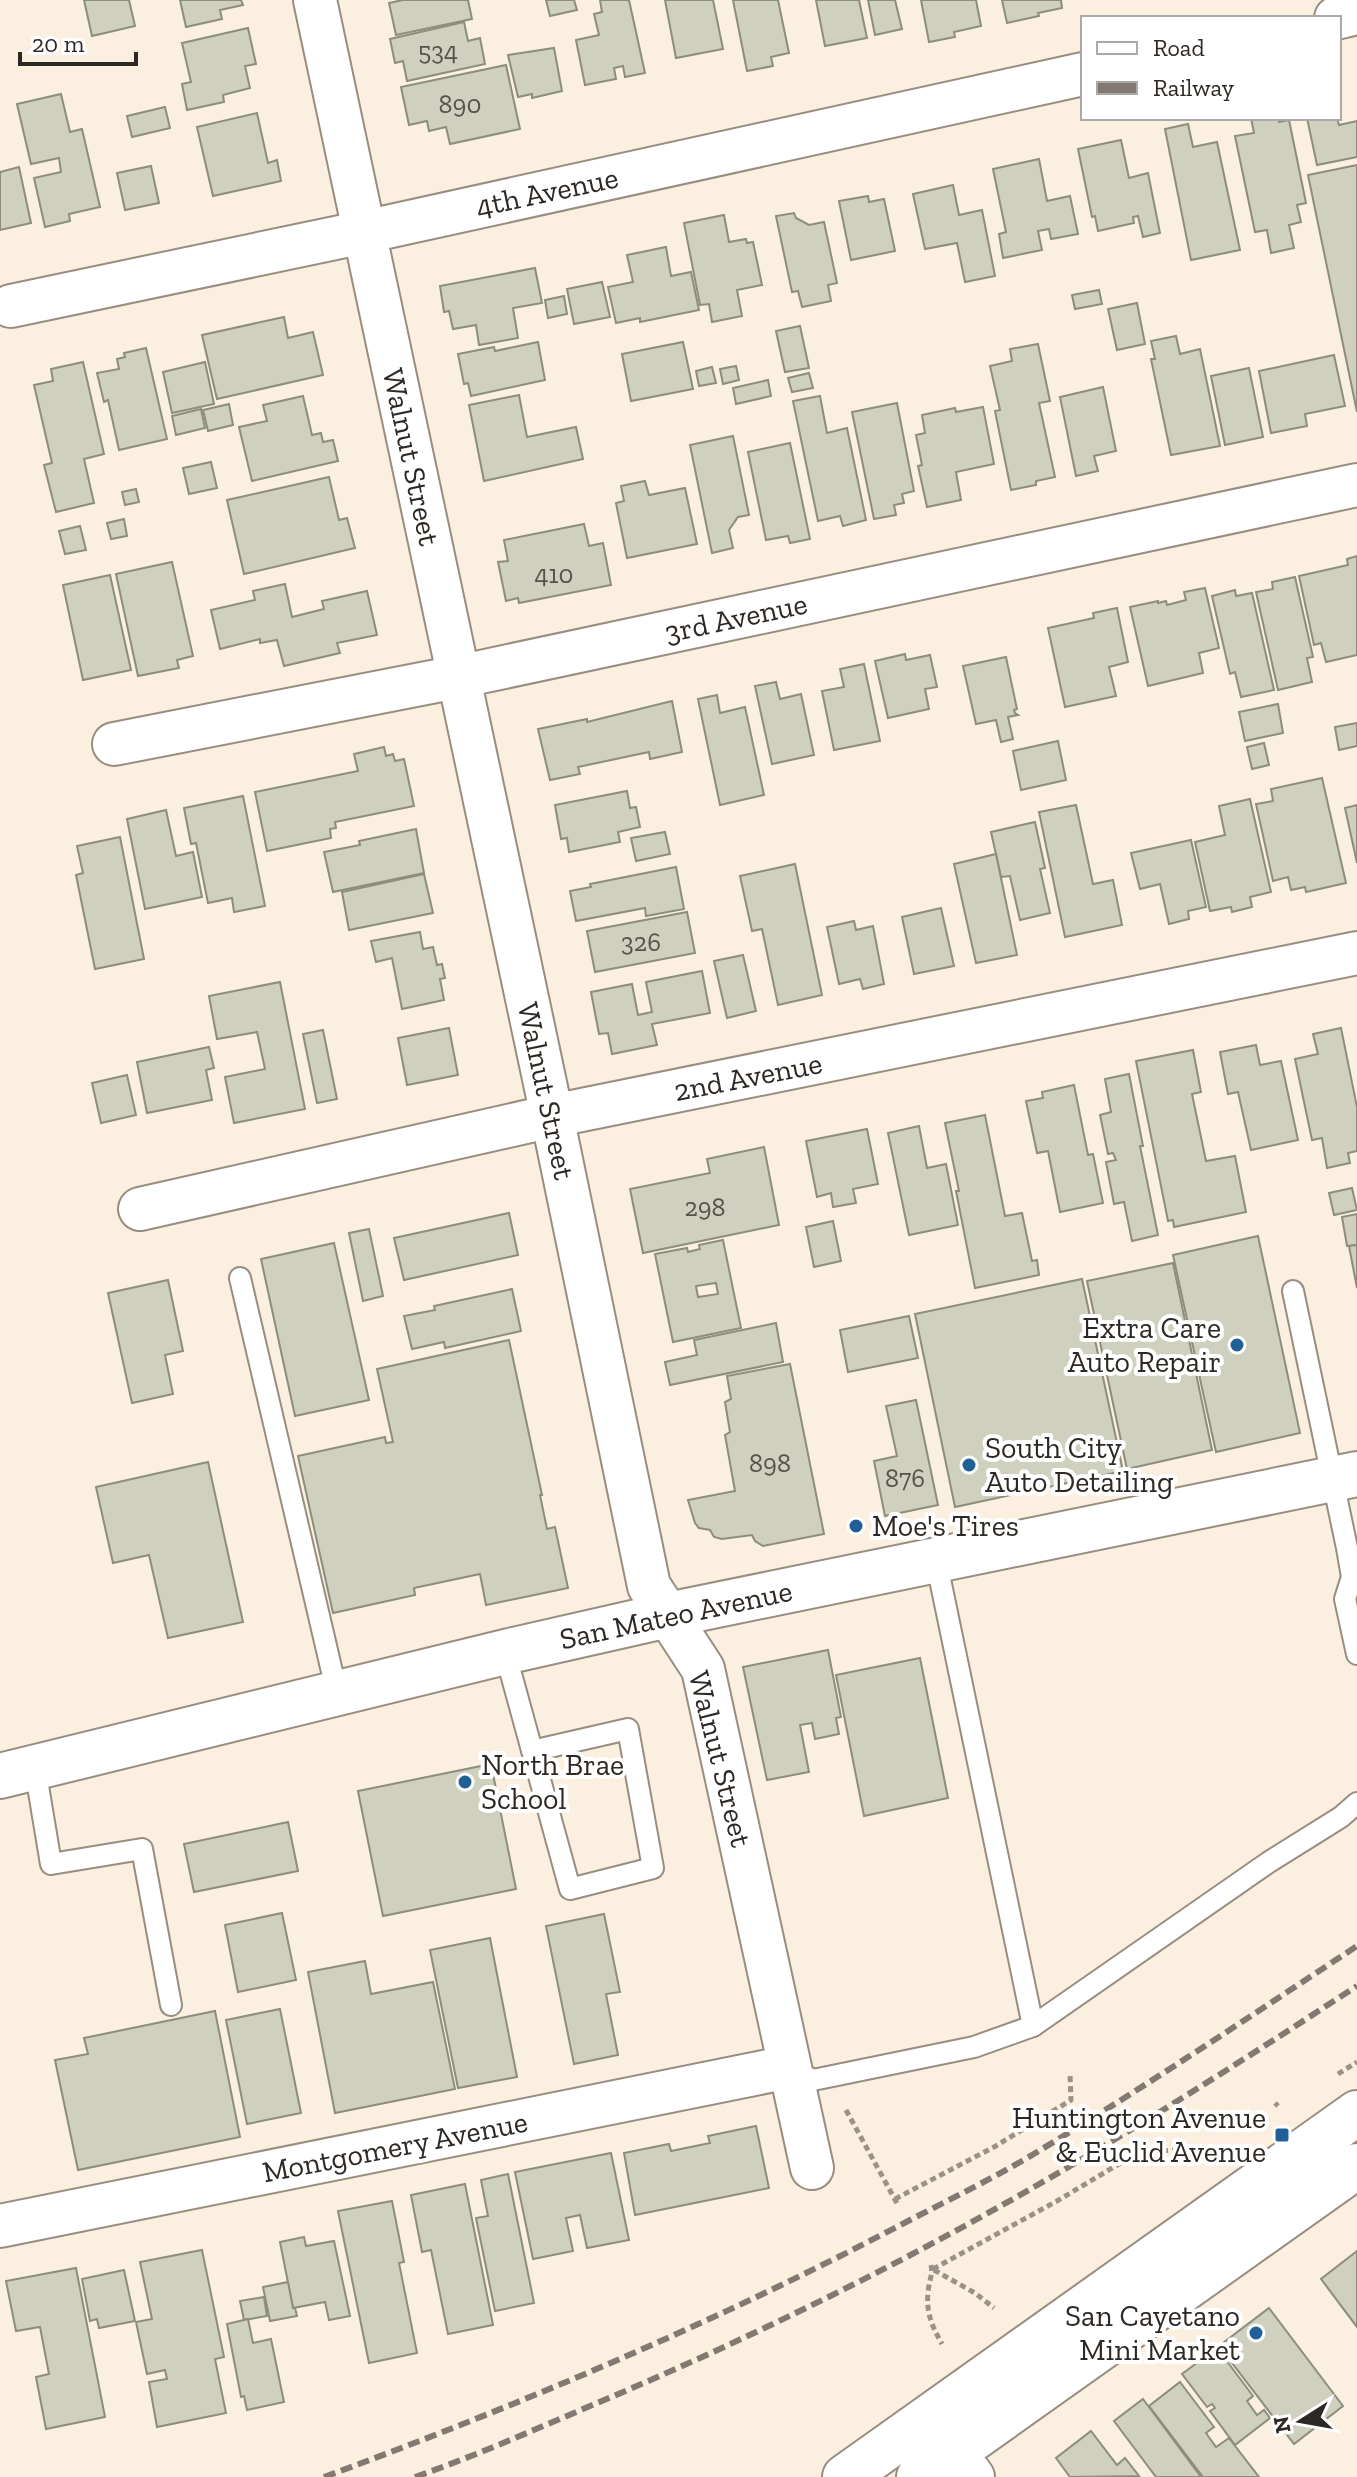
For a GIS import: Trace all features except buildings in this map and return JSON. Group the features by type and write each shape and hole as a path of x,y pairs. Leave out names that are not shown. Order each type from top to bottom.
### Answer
{"main road":[{"name":"San Mateo Avenue","path":"18,1772 668,1615 1344,1477"},
{"path":"845,2477 1357,2113"},
{"path":"919,2477 964,2464 1357,2166"}],"street":[{"name":"Walnut Street","path":"315,0 649,1586 703,1669 812,2168"},
{"name":"4th Avenue","path":"11,306 1081,74"},
{"name":"3rd Avenue","path":"114,744 457,677 1357,485"},
{"name":"2nd Avenue","path":"140,1209 552,1116 1357,953"},
{"name":"Montgomery Avenue","path":"0,2226 789,2067"},
{"path":"927,2417 964,2464"}],"lane":[{"path":"240,1278 337,1693"},
{"path":"1293,1291 1344,1477 1357,1654"},
{"path":"936,1560 1033,2026"},
{"path":"505,1652 532,1751 570,1889 653,1868 628,1729 532,1751"},
{"path":"18,1772 51,1864 142,1849 171,2005"},
{"path":"789,2067 813,2080 974,2047 1033,2026 1269,1862 1341,1817 1357,1803"}],"path":[{"path":"846,2110 897,2202 1071,2100 1070,2074"},
{"path":"932,2267 1057,2201 1139,2152 1221,2148"},
{"path":"932,2267 994,2308"},
{"path":"932,2267 928,2317 942,2344"}],"railway":[{"path":"324,2477 548,2390 695,2326 839,2257 1022,2161 1357,1946"},
{"path":"415,2477 520,2436 698,2359 924,2248 1116,2139 1357,1986"}],"place":[{"name":"Extra Care Auto Repair","path":"1237,1345"},
{"name":"South City Auto Detailing","path":"969,1465"},
{"name":"Moe's Tires","path":"856,1526"},
{"name":"North Brae School","path":"465,1782"},
{"name":"Huntington Avenue & Euclid Avenue","path":"1282,2135"},
{"name":"San Cayetano Mini Market","path":"1256,2333"}]}
